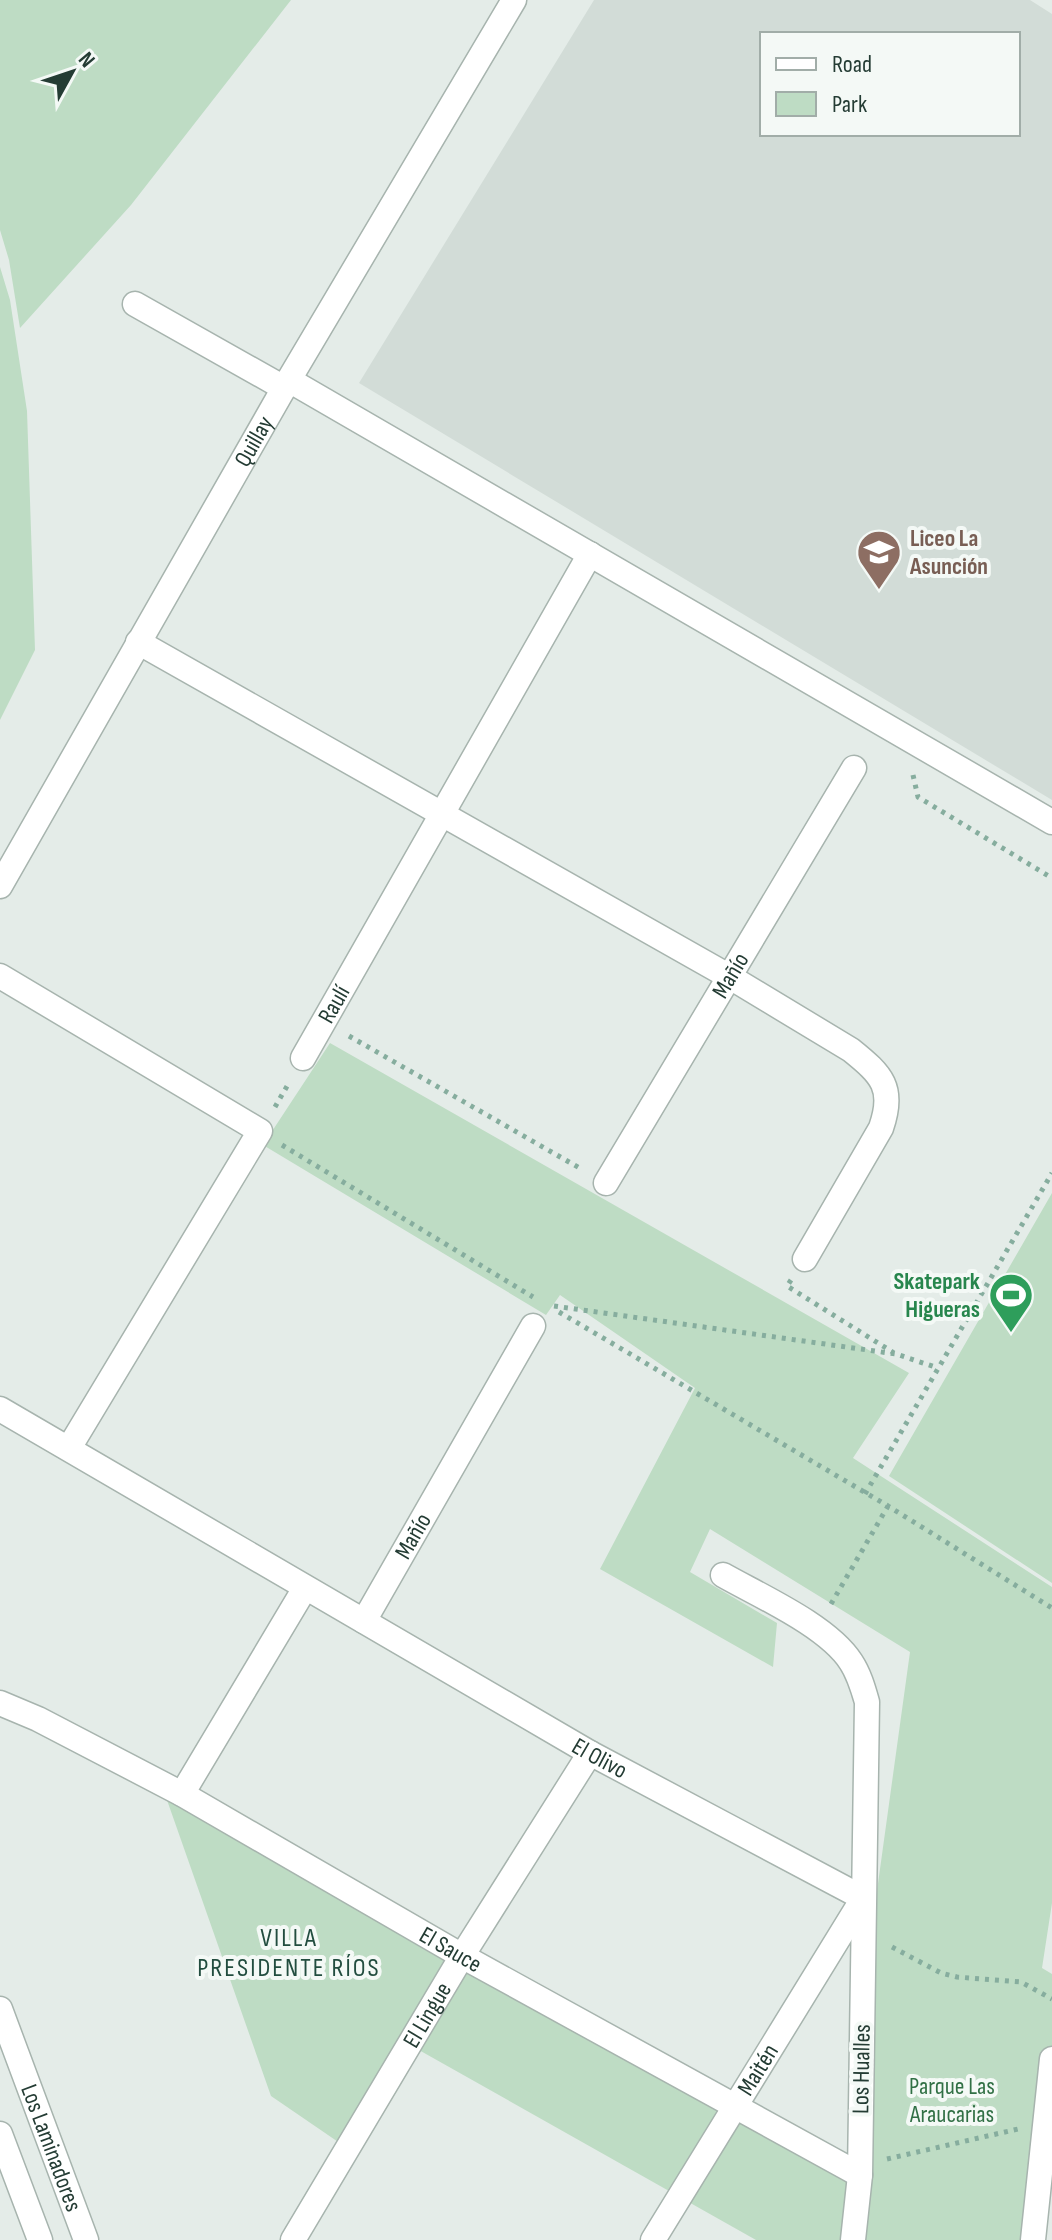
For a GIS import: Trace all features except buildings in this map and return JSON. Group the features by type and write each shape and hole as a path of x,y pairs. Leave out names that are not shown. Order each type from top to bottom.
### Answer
{"street":[{"name":"Quillay","path":"0,886 286,384 514,0"},
{"path":"135,304 286,384 590,554 1052,822"},
{"name":"Raulí","path":"303,1058 590,554"},
{"path":"138,642 730,977 851,1050 876,1073 887,1094 881,1128 805,1259"},
{"name":"Mañío","path":"606,1183 854,768"},
{"path":"0,976 260,1131 69,1448"},
{"name":"Mañío","path":"364,1621 533,1326"},
{"name":"El Olivo","path":"2,1414 69,1448 590,1753 863,1898"},
{"path":"723,1575 816,1629 852,1664 861,1682 867,1702 863,1898"},
{"path":"182,1794 305,1588"},
{"name":"El Sauce","path":"0,1703 38,1719 182,1794 462,1956 735,2106 860,2170"},
{"name":"El Lingue","path":"293,2240 462,1956 590,1753"},
{"name":"Los Hualles","path":"853,2240 860,2170 863,1898"},
{"name":"Maitén","path":"653,2240 863,1898"},
{"name":"Los Laminadores","path":"0,2009 86,2240"},
{"path":"1033,2240 1049,2120 1052,2059"},
{"name":"Los Laminadores","path":"1,2142 40,2240"}],"path":[{"path":"904,736 918,797 1052,878"},
{"path":"324,1022 606,1183"},
{"path":"303,1058 260,1131 546,1305 888,1506 1052,1608"},
{"path":"865,1494 1051,1175"},
{"path":"805,1259 787,1286 896,1354"},
{"path":"546,1305 896,1354 938,1368"},
{"path":"816,1629 888,1506"},
{"path":"862,1934 881,1940 941,1973 1021,1982 1052,1999"},
{"path":"860,2170 1049,2120"}],"shaded area":[{"name":"Liceo La Asunción","path":"594,0 1030,0 1052,14 1052,800 359,383"}],"green space":[{"path":"0,0 291,0 131,205 20,328 9,260 0,230"},
{"path":"0,267 10,300 27,411 35,650 0,720"},
{"name":"Parque Las Araucarias","path":"330,1043 909,1373 853,1458 1052,1587 1052,1903 1042,1968 1052,1974 1052,2117 1029,2240 756,2240 410,2045 347,2148 271,2096 161,1783 847,2176 859,2021 910,1652 710,1529 690,1572 777,1623 773,1667 600,1569 695,1388 560,1295 546,1315 263,1145"},
{"name":"Skatepark Higueras","path":"1052,1193 1052,1583 889,1476"}],"place":[{"name":"Liceo La Asunción","path":"879,591"},
{"name":"Skatepark Higueras","path":"1011,1334"}],"district":[{"name":"VILLA PRESIDENTE RÍOS","path":"289,1952"}]}
